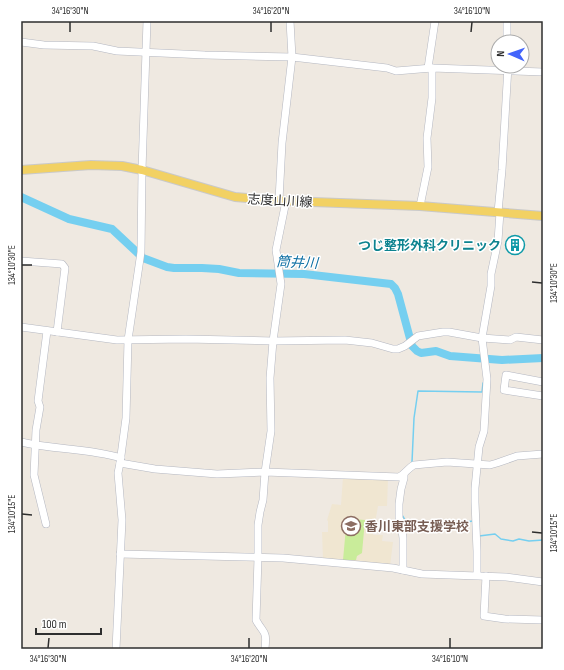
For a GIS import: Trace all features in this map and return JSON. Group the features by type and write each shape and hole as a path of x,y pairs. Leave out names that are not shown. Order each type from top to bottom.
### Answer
{"main road":[{"name":"志度山川線","path":"21,170 105,165 142,170 235,197 283,201 420,206 543,216"}],"street":[{"path":"116,649 122,520 118,473 121,460 127,402 128,340 140,255 147,21"},
{"path":"265,649 265,632 256,620 258,525 263,500 265,472 271,431 270,378 272,341 281,284 276,250 283,201 282,143 292,57 290,21"},
{"path":"420,206 428,167 427,138 432,98 430,68 435,21"},
{"path":"507,21 507,34"},
{"path":"21,42 44,45 92,46 117,51 205,56 292,57 387,68 396,71 430,68 490,69"},
{"path":"530,71 543,72"},
{"path":"476,575 477,546 475,502 477,464 479,447 484,431 487,370 482,338 491,286 491,274 498,241 508,74"},
{"path":"21,261 62,264 65,268 57,332"},
{"path":"21,328 128,340 357,340 393,349 398,349 422,334 449,332 482,338 510,340 516,337 543,340"},
{"path":"46,524 34,475 40,407 38,401 47,331"},
{"path":"543,382 506,375 504,383 504,390 543,396"},
{"path":"21,442 36,446 83,450 155,469 216,474 265,472 386,477 399,477 404,475"},
{"path":"403,570 402,533 399,518 399,504 404,475 409,467 414,464 447,462 490,465 523,454 543,454"},
{"path":"120,554 309,560 403,570 422,574 476,575 529,579 543,582"},
{"path":"486,576 484,616 511,620 543,620"}],"shaded area":[{"name":"香川東部支援学校","path":"343,477 388,479 387,506 378,506 373,535 383,535 382,541 393,542 390,566 323,559 322,532 328,532 327,520 332,504 341,505"}],"green space":[{"path":"353,519 365,520 362,553 357,556 356,560 343,560 346,527"}],"waterway":[{"name":"筒井川","path":"21,197 69,219 112,229 143,258 167,267 219,269 239,273 304,274 391,284 398,294 412,346 421,353 436,351 450,356 502,360 543,358"},
{"path":"412,462 414,418 418,391 482,392 483,383"},
{"path":"402,515 405,520 422,522 448,523 473,521"},
{"path":"479,536 495,534 501,539 513,541 519,539 529,541 543,540"}],"place":[{"name":"つじ整形外科クリニック","path":"515,245"},
{"name":"香川東部支援学校","path":"351,526"}]}
